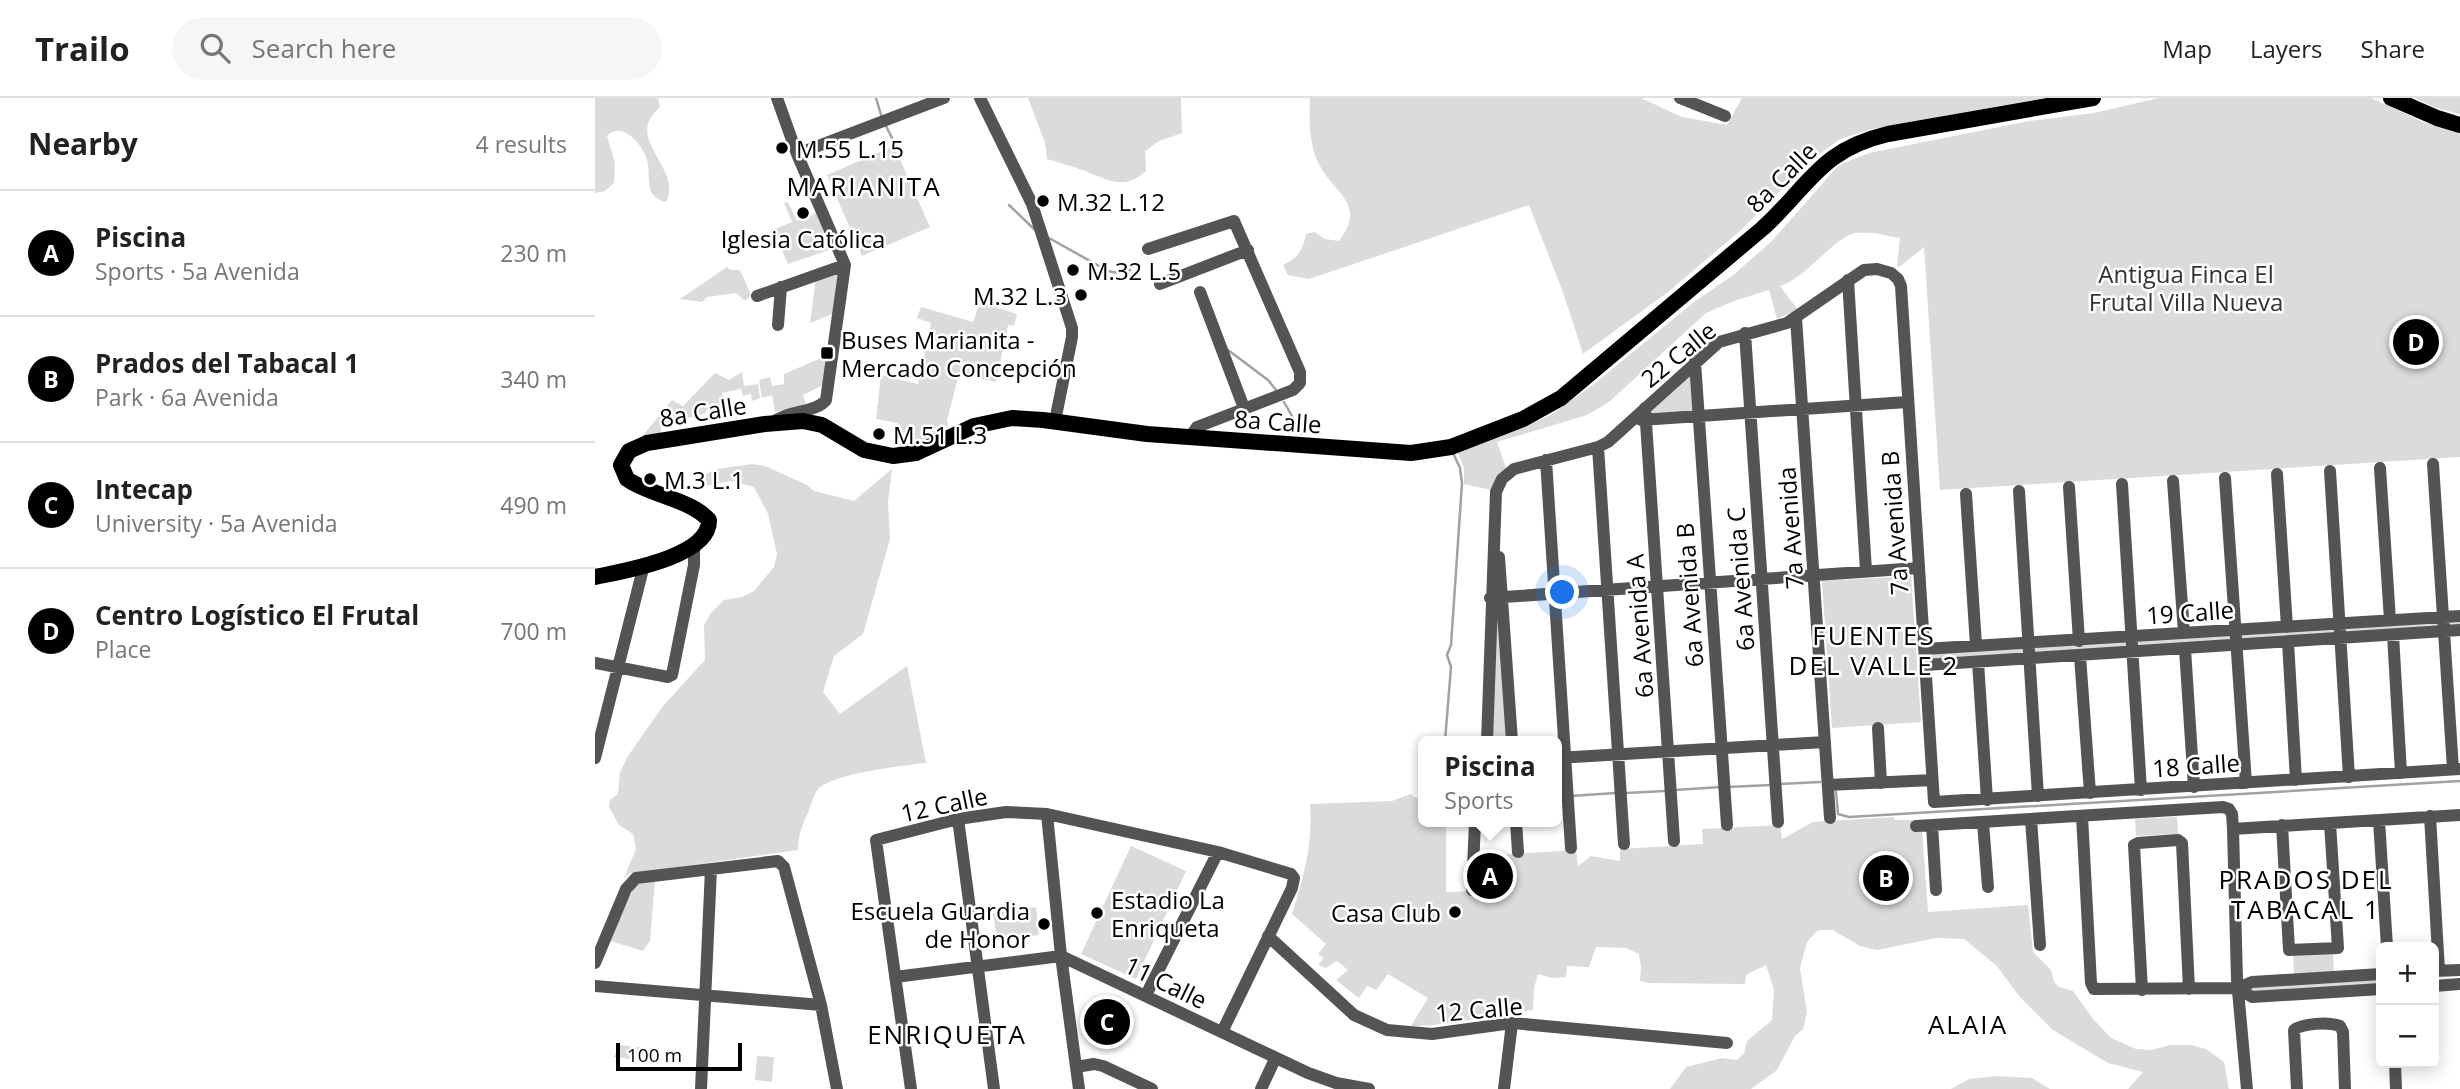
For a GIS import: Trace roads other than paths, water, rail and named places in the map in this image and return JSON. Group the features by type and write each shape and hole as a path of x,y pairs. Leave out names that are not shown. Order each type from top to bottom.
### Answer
{"main road":[{"name":"8a Calle","path":"694,546 708,530 708,519 666,496 628,480 621,465 626,454 633,448 647,443 795,421 816,423 864,450 894,456 916,453 960,431 991,421 1019,418 1190,437 1411,453 1444,449 1549,406 1585,379 1763,228 1812,174 1840,152 1859,142 1888,134 2093,98"},
{"path":"2391,98 2460,125"},
{"path":"595,576 669,558 694,546"}],"street":[{"path":"772,424 782,416 819,407 826,400 845,265 797,154 777,98"},
{"path":"797,154 944,98"},
{"path":"980,98 1020,177 1044,237 1073,334 1055,421"},
{"path":"1681,98 1725,116"},
{"path":"1148,249 1234,220 1297,364 1300,381 1290,392 1197,427 1190,437"},
{"path":"1160,284 1248,250"},
{"path":"757,296 845,265"},
{"name":"22 Calle","path":"1496,597 1496,500 1498,486 1509,472 1598,447 1642,416 1695,362 1719,342 1778,326 1796,318 1860,271 1873,268 1891,273 1900,283"},
{"path":"1848,280 1866,571"},
{"name":"7a Avenida B","path":"1900,283 1934,802"},
{"path":"778,325 781,287"},
{"path":"1200,292 1244,408"},
{"name":"7a Avenida","path":"1796,318 1830,818"},
{"name":"6a Avenida C","path":"1745,333 1778,822"},
{"name":"6a Avenida B","path":"1695,362 1727,825"},
{"path":"1642,416 1698,416 1907,402"},
{"name":"6a Avenida A","path":"1642,416 1657,586 1674,841"},
{"path":"1598,447 1624,844"},
{"path":"1546,460 1555,593 1560,736"},
{"path":"2433,464 2443,631 2456,769"},
{"path":"2380,468 2390,620"},
{"path":"2330,471 2349,777"},
{"path":"2277,474 2287,627"},
{"path":"2225,478 2246,783"},
{"path":"2173,481 2184,633"},
{"path":"2122,484 2141,790"},
{"path":"2069,487 2079,641"},
{"path":"2018,491 2038,796"},
{"path":"1966,494 1976,645"},
{"path":"595,663 668,677 672,675 694,565 694,546"},
{"path":"595,758 644,565"},
{"path":"1496,597 1918,568"},
{"path":"1487,736 1496,597"},
{"path":"1496,597 1511,736"},
{"name":"19 Calle","path":"1924,649 2460,616"},
{"name":"19 Calle","path":"1924,665 2460,630"},
{"path":"2393,635 2401,773"},
{"path":"2288,642 2296,780"},
{"path":"2185,649 2194,787"},
{"path":"2080,656 2090,793"},
{"path":"1977,662 1987,800"},
{"path":"1878,728 1881,783"},
{"path":"1562,758 1825,742"},
{"path":"1562,763 1568,795 1571,848"},
{"name":"18 Calle","path":"1934,802 2456,769"},
{"path":"1828,785 1932,780"},
{"path":"1916,826 2224,807 2229,809 2233,829 2238,988 2247,1089"},
{"name":"12 Calle","path":"895,977 876,840 958,819 1006,813 1047,814 1218,852 1289,872 1294,878 1292,888 1268,936 1354,1014 1387,1030 1432,1034 1512,1023 1727,1043"},
{"path":"1047,814 1061,956 1079,1089"},
{"path":"2233,829 2460,815"},
{"path":"2082,816 2091,983 2094,989 2238,988 2252,982 2376,974"},
{"path":"2430,816 2435,942"},
{"path":"958,819 994,1089"},
{"path":"2031,819 2040,945"},
{"path":"2379,820 2387,942"},
{"path":"1983,822 1988,887"},
{"path":"2282,825 2289,950 2337,948 2330,822"},
{"path":"1933,825 1936,890"},
{"path":"1472,890 1475,827"},
{"path":"1516,827 1518,852"},
{"path":"2142,990 2135,844 2181,841 2189,989"},
{"path":"1146,995 1218,852"},
{"path":"595,963 629,884 639,877 778,860 784,867 821,1005 837,1089"},
{"path":"701,1089 711,869"},
{"path":"1222,1032 1268,936"},
{"path":"911,1089 895,977 1061,956"},
{"name":"11 Calle","path":"1061,956 1275,1059 1336,1083 1369,1089"},
{"path":"2439,971 2460,970"},
{"path":"2439,986 2460,984"},
{"path":"595,986 821,1005"},
{"path":"2238,988 2252,997 2376,989"},
{"path":"1504,1089 1512,1023"},
{"path":"2297,1089 2293,1035 2295,1028 2334,1024 2340,1026 2342,1031 2345,1089"},
{"path":"1261,1089 1275,1059"},
{"path":"1076,1067 1094,1064 1103,1066 1152,1089"},
{"path":"2395,1068 2396,1089"}],"waterway":[{"path":"876,98 882,118"},
{"path":"885,124 895,144"},
{"path":"1009,205 1034,229"},
{"path":"1049,238 1108,271 1118,273 1130,270"},
{"path":"1228,350 1268,380 1276,390"},
{"path":"1284,402 1302,434"},
{"path":"1445,736 1451,667 1447,655 1451,645 1462,483 1460,468 1454,455"},
{"path":"1836,792 1838,814 1849,817 2460,781"},
{"path":"1780,784 1820,782"},
{"path":"1728,787 1770,785"},
{"path":"1675,790 1721,787"},
{"path":"1626,793 1665,791"},
{"path":"1570,796 1616,793"}],"place":[{"name":"M.55 L.15","path":"782,148"},
{"name":"M.32 L.12","path":"1043,201"},
{"name":"Iglesia Católica","path":"803,213"},
{"name":"M.32 L.5","path":"1073,270"},
{"name":"M.32 L.3","path":"1081,295"},
{"name":"Centro Logístico El Frutal","path":"2416,342"},
{"name":"Buses Marianita - Mercado Concepción","path":"827,353"},
{"name":"M.51 L.3","path":"879,434"},
{"name":"M.3 L.1","path":"650,479"},
{"name":"Piscina","path":"1490,876"},
{"name":"Prados del Tabacal 1","path":"1886,878"},
{"name":"Casa Club","path":"1455,912"},
{"name":"Estadio La Enriqueta","path":"1097,913"},
{"name":"Escuela Guardia de Honor","path":"1044,924"},
{"name":"Intecap","path":"1107,1022"}],"district":[{"name":"MARIANITA","path":"864,186"},
{"name":"FUENTES DEL VALLE 2","path":"1874,650"},
{"name":"PRADOS DEL TABACAL 1","path":"2306,894"},
{"name":"ALAIA","path":"1968,1024"},
{"name":"ENRIQUETA","path":"947,1034"}],"park label":[{"name":"Antigua Finca El Frutal Villa Nueva","path":"2186,287"}]}
